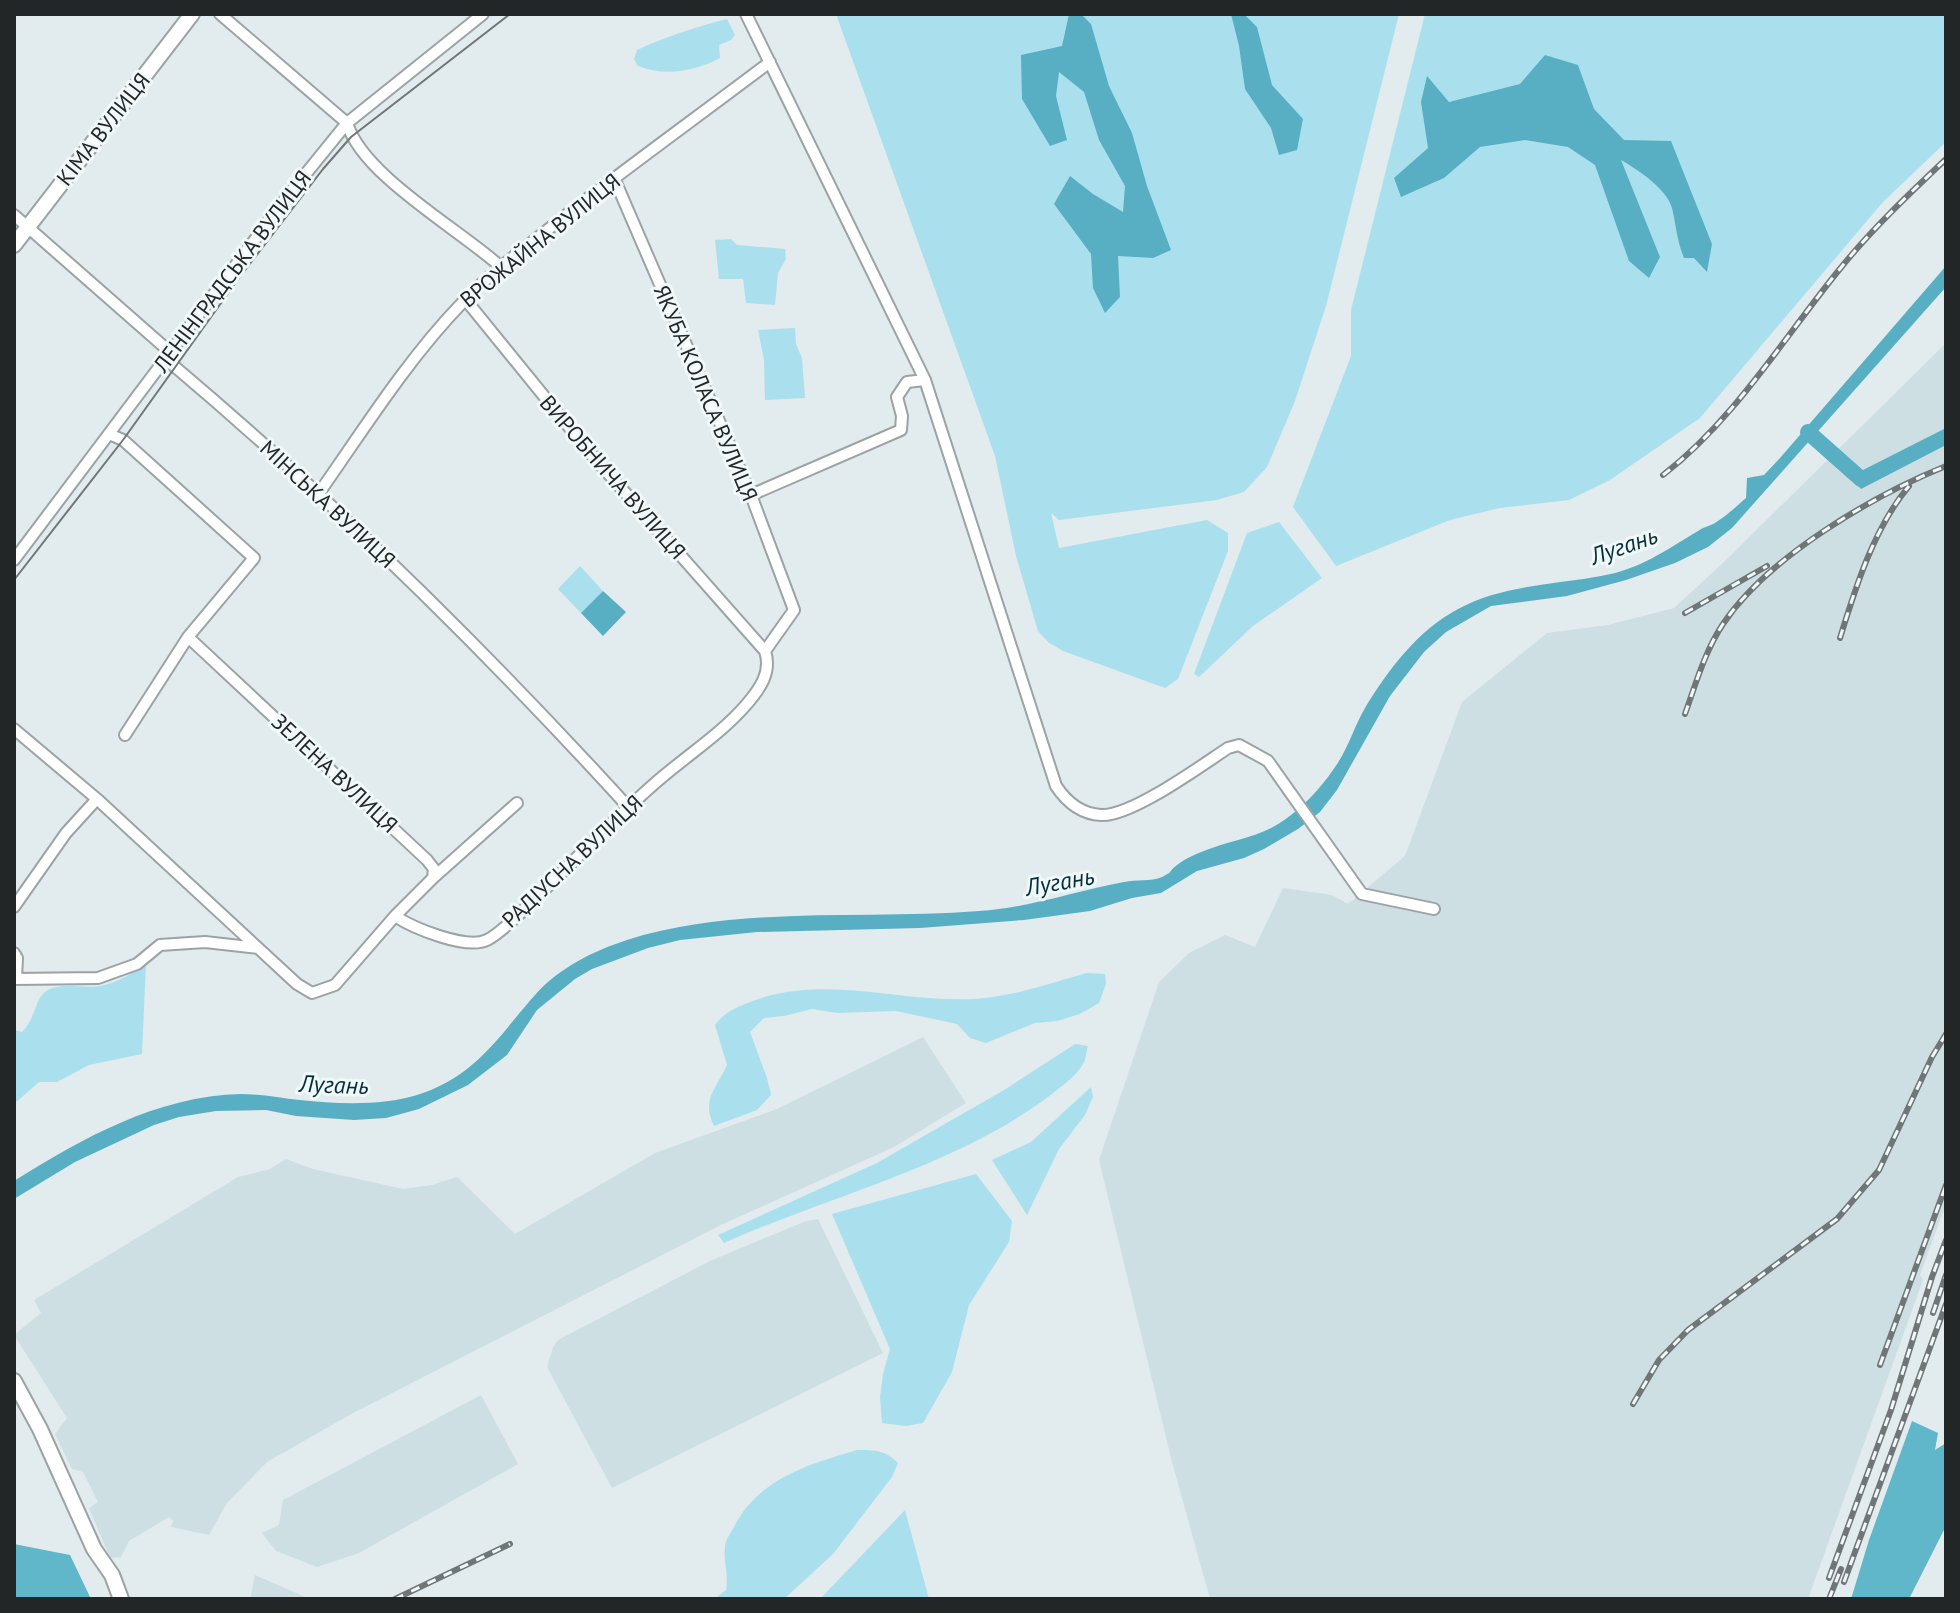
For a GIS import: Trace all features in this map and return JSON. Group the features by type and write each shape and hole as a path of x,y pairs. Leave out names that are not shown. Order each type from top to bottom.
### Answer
{"street":[{"name":"КІМА ВУЛИЦЯ","path":"14,245 192,14"},
{"path":"220,14 347,123 357,147 381,172 475,243 501,267"},
{"name":"ЛЕНІНГРАДСЬКА ВУЛИЦЯ","path":"14,560 347,123 483,14"},
{"path":"746,14 925,380 1056,786 1067,802 1101,815 1118,812 1145,800 1228,748 1239,745 1268,761 1362,894 1434,909"},
{"name":"ВРОЖАЙНА ВУЛИЦЯ","path":"319,493 391,391 465,299 614,178 770,62"},
{"name":"ЯКУБА КОЛАСА ВУЛИЦЯ","path":"614,178 751,495 794,610"},
{"name":"МІНСЬКА ВУЛИЦЯ","path":"14,215 170,352 174,366 319,493 526,697 630,809"},
{"name":"ВИРОБНИЧА ВУЛИЦЯ","path":"465,299 591,454 765,651"},
{"path":"751,495 901,430 902,416 897,397 907,382 925,380"},
{"path":"109,434 123,440 254,558 188,637 125,735"},
{"name":"РАДІУСНА ВУЛИЦЯ","path":"395,916 410,926 463,943 486,941 525,908 652,785 704,744 745,706 761,685 769,665 765,651 794,610"},
{"name":"ЗЕЛЕНА ВУЛИЦЯ","path":"188,637 427,860 434,869 433,878"},
{"path":"14,729 97,799 297,984 312,993 335,985 433,878 517,803"},
{"path":"14,907 66,833 97,799"},
{"path":"14,953 17,958 15,978 98,978 137,964 160,945 205,942 258,948"},
{"path":"14,1381 40,1429 94,1549 112,1575 121,1599"}],"shaded area":[{"path":"836,14 1399,14 1326,306 1295,401 1267,467 1244,492 1217,500 1059,520 1051,513 1059,548 1207,520 1228,533 1228,551 1178,679 1165,688 1063,651 1038,631 1016,556 995,456"},
{"path":"1069,14 1081,14 1091,24 1109,86 1132,133 1147,186 1171,250 1153,258 1118,256 1120,297 1105,313 1093,288 1091,254 1054,204 1070,176 1123,212 1125,186 1099,140 1084,92 1059,72 1056,96 1067,140 1050,146 1022,99 1021,55 1062,46"},
{"path":"1231,14 1244,14 1257,27 1272,85 1303,119 1297,150 1279,155 1271,128 1245,89"},
{"path":"1425,14 1946,14 1946,142 1883,202 1700,418 1610,480 1569,500 1500,508 1450,520 1336,566 1293,507 1351,356 1351,310"},
{"path":"727,19 735,35 719,45 720,58 710,63 669,72 638,66 634,59 637,50 648,45"},
{"path":"1545,55 1578,65 1594,109 1624,140 1671,141 1712,244 1707,272 1694,258 1684,258 1672,208 1664,194 1643,174 1621,160 1660,257 1649,278 1629,261 1595,165 1568,147 1525,140 1480,147 1444,178 1401,197 1394,178 1428,148 1421,102 1427,76 1449,102 1520,84"},
{"path":"731,239 737,245 785,249 786,259 778,273 775,305 746,303 743,279 719,279 715,240"},
{"path":"1946,266 1946,287 1732,528 1708,547 1675,563 1567,596 1491,606 1446,632 1424,652 1390,696 1337,790 1320,812 1264,849 1197,871 1161,893 1090,911 920,928 757,932 680,940 648,948 592,969 575,979 537,1010 507,1055 468,1085 419,1109 386,1118 354,1120 296,1116 266,1110 216,1111 179,1117 154,1125 75,1162 14,1199 14,1181 40,1165 122,1122 180,1102 241,1094 359,1103 404,1099 437,1087 484,1054 544,985 589,955 627,940 669,929 756,918 936,913 1016,906 1124,882 1158,879 1194,855 1269,829 1299,809 1325,781 1343,755 1361,715 1384,679 1405,652 1430,628 1458,609 1492,595 1628,569 1719,520 1746,498 1747,478 1764,475 1780,458"},
{"path":"795,328 796,344 802,358 805,398 765,400 764,360 758,330"},
{"path":"1946,343 1946,1204 1920,1275 1923,1280 1808,1599 1210,1599 1172,1462 1099,1160 1159,982 1189,953 1225,935 1255,947 1283,888 1332,895 1348,904 1405,856 1462,702 1547,633 1608,625 1674,608"},
{"path":"1946,428 1946,445 1861,489 1842,470 1849,460 1861,471"},
{"path":"1279,522 1322,578 1253,626 1199,677 1194,674 1247,533"},
{"path":"580,566 603,591 581,613 558,589"},
{"path":"603,591 626,612 603,636 581,613"},
{"path":"146,963 142,1054 89,1065 57,1082 39,1082 14,1104 14,1030 22,1032 44,993 56,987 106,985"},
{"path":"1087,973 1105,974 1106,984 1099,1003 1080,1014 1035,1023 986,1043 970,1038 957,1024 896,1011 838,1013 812,1009 764,1018 750,1032 771,1095 757,1110 714,1126 710,1117 712,1095 727,1065 715,1025 731,1011 750,1002 778,994 833,989 946,999 989,998"},
{"path":"923,1037 966,1103 894,1147 721,1225 353,1413 267,1462 227,1503 209,1535 171,1527 173,1521 169,1517 129,1541 121,1557 110,1558 89,1508 98,1502 83,1472 72,1469 55,1434 67,1418 14,1335 41,1313 34,1300 238,1177 270,1169 286,1159 313,1169 403,1189 457,1177 515,1234 655,1153 777,1109"},
{"path":"1075,1044 1088,1046 1084,1062 1073,1076 1015,1119 976,1141 893,1178 724,1243 718,1235 877,1163 1004,1090"},
{"path":"1091,1087 1093,1097 1085,1115 1059,1149 1027,1215 992,1160 1031,1142"},
{"path":"976,1174 1012,1221 1009,1242 969,1305 952,1372 923,1423 906,1426 882,1423 880,1397 890,1349 832,1214"},
{"path":"818,1219 883,1353 612,1488 547,1367 558,1340 710,1261 806,1221"},
{"path":"481,1395 518,1464 359,1553 317,1567 276,1551 262,1533 279,1525 283,1500"},
{"path":"1912,1421 1938,1433 1935,1450 1946,1443 1946,1526 1909,1599 1851,1599 1869,1540"},
{"path":"857,1450 889,1455 898,1463 892,1477 833,1554 784,1599 714,1599 726,1590 727,1539 745,1509 758,1495 804,1467"},
{"path":"905,1510 929,1599 820,1599"},
{"path":"14,1544 70,1555 91,1599 14,1599"},
{"path":"255,1575 310,1599 250,1599"}],"waterway":[{"path":"1808,432 1861,479"}],"tram line":[{"path":"14,580 123,440 239,278 351,137 510,14"}],"railway":[{"path":"1663,475 1713,429 1864,241 1946,159"},
{"path":"1685,714 1717,634 1742,599 1766,575 1794,552 1855,512 1946,466"},
{"path":"1840,638 1876,539 1909,486"},
{"path":"1685,613 1767,566"},
{"path":"1633,1404 1659,1360 1688,1330 1837,1219 1879,1170 1946,1034"},
{"path":"1880,1365 1946,1185"},
{"path":"1829,1578 1891,1410 1946,1240"},
{"path":"1933,1313 1946,1275"},
{"path":"1844,1582 1946,1304"},
{"path":"395,1599 510,1544"},
{"path":"1829,1599 1841,1569"}],"water label":[{"name":"Лугань","path":"1624,546"},
{"name":"Лугань","path":"1060,882"},
{"name":"Лугань","path":"334,1085"}]}
